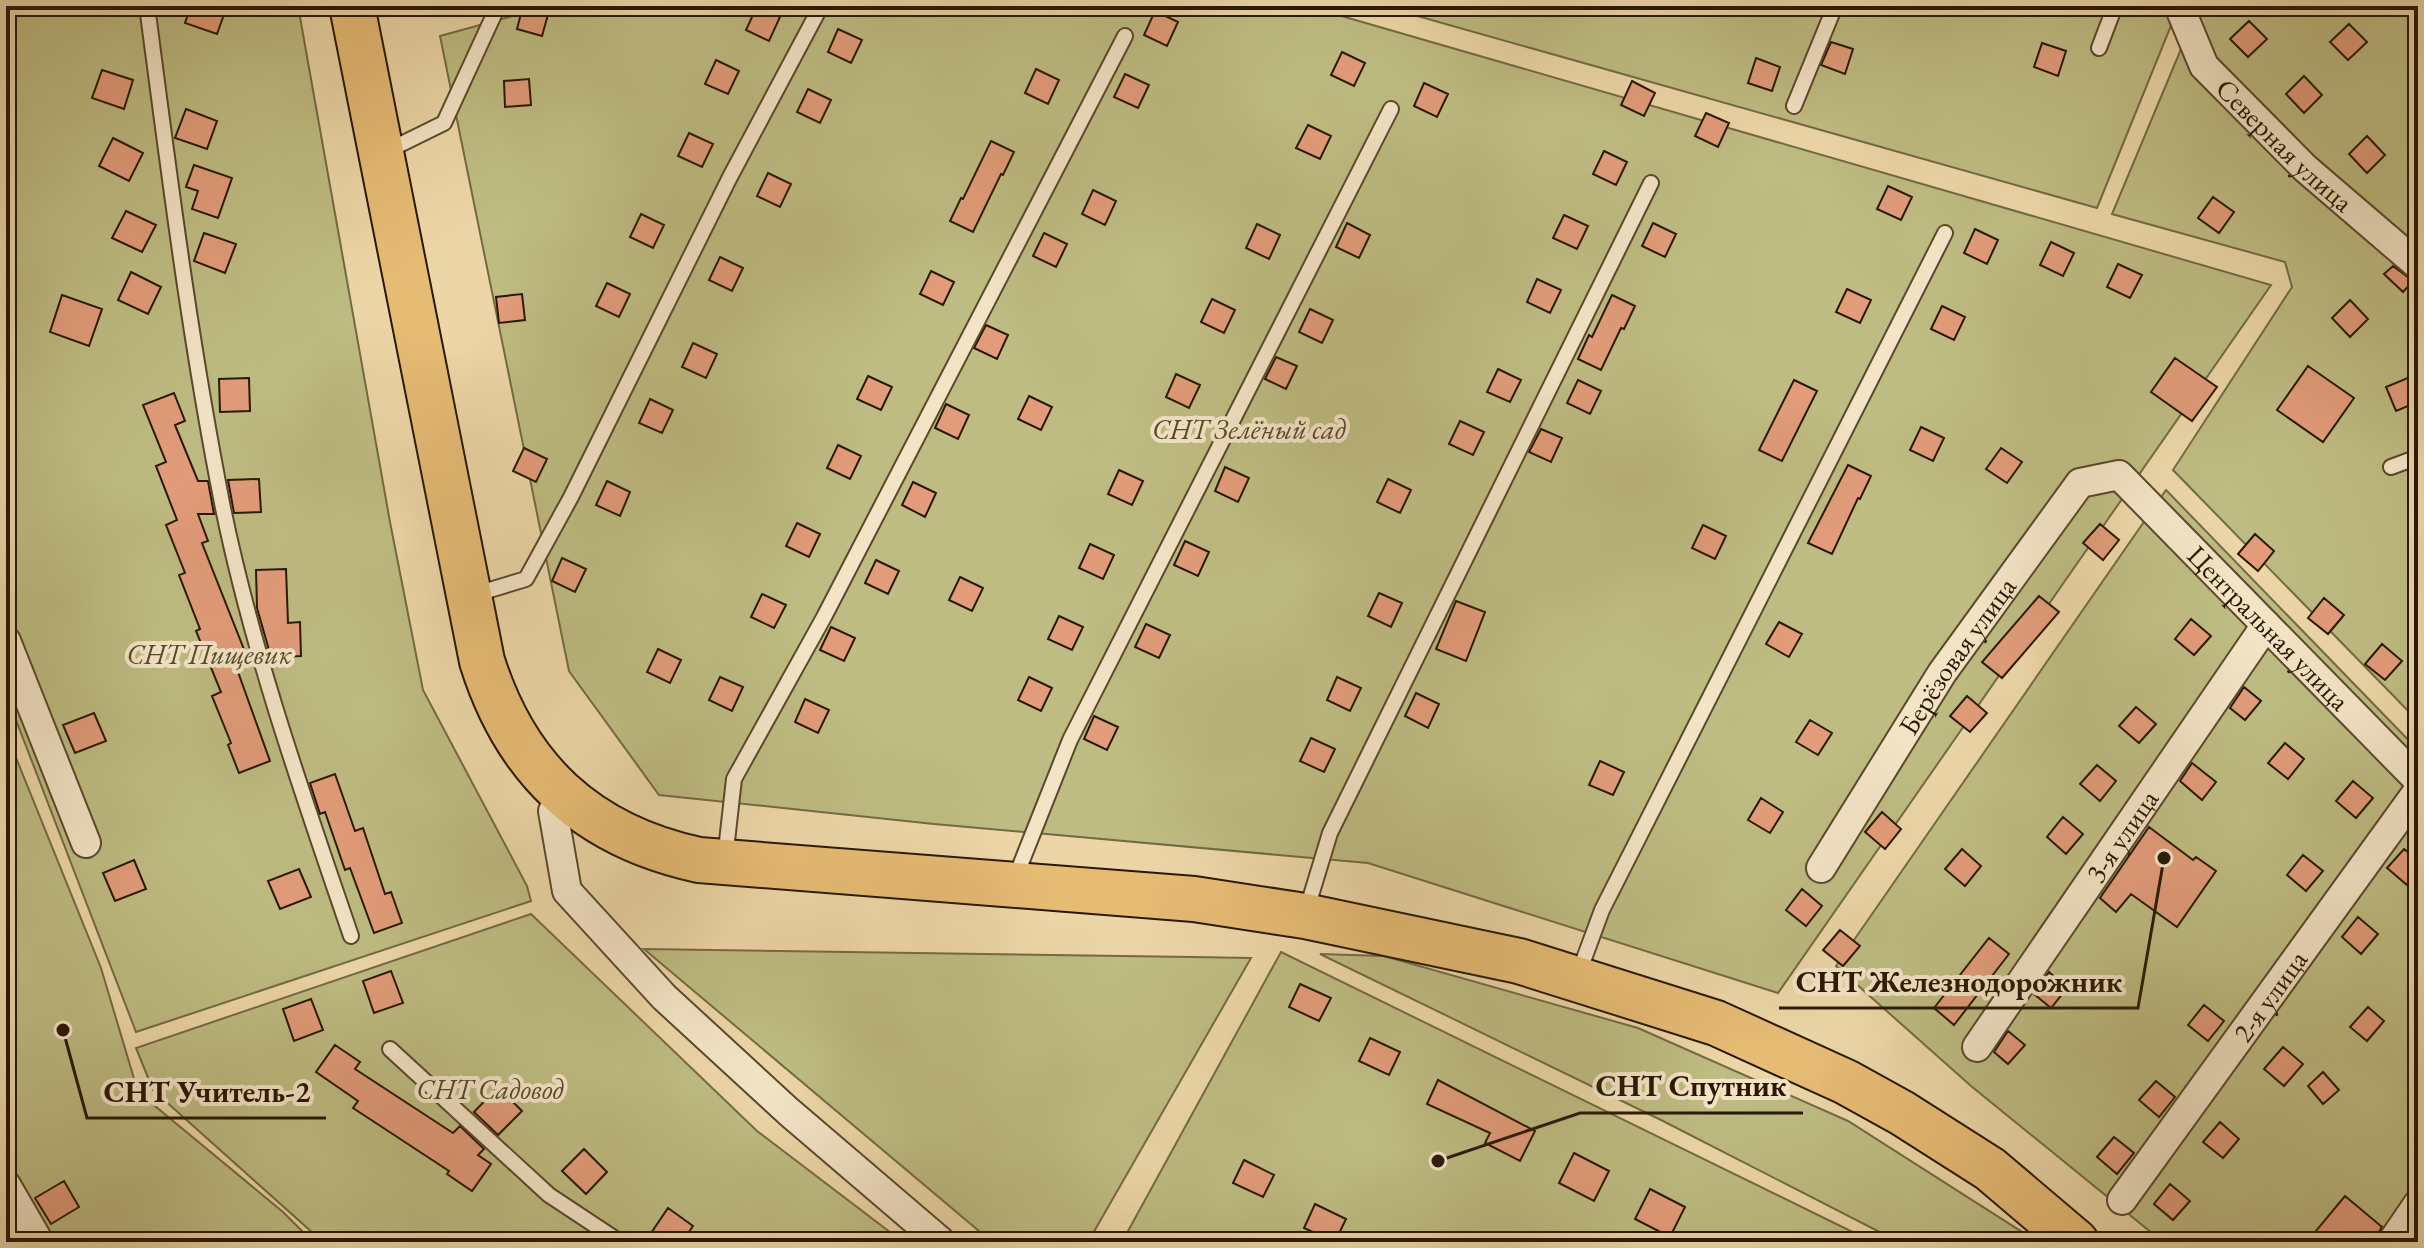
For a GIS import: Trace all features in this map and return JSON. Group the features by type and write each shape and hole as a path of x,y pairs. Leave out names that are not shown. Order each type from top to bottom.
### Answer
{"main road":[{"path":"352,6 482,661 505,720 521,748 563,795 604,825 650,847 699,860 1194,899 1305,916 1519,961 1716,1023 1846,1082 1902,1113 1990,1169 2076,1242"}],"street":[{"name":"Северная улица","path":"2179,6 2204,66 2305,168 2418,265"},
{"name":"Центральная улица","path":"2119,475 2418,780"},
{"name":"Берёзовая улица","path":"1821,868 1942,673 2080,483 2119,475"},
{"name":"3-я улица","path":"1977,1047 2266,625"},
{"path":"6,641 86,843"},
{"name":"2-я улица","path":"2122,1200 2418,791"},
{"path":"563,795 553,811 567,891 664,997 789,1112 941,1242"},
{"path":"6,1185 39,1242"},
{"path":"2392,1242 2418,1204"}],"lane":[{"path":"147,6 178,237 224,509 274,708 351,936"},
{"path":"381,153 444,123 498,6"},
{"path":"468,596 526,579 571,497 730,177 821,6"},
{"path":"1794,106 1835,6"},
{"path":"2099,48 2115,6"},
{"path":"724,863 734,779 824,617 1125,36"},
{"path":"1012,885 1070,740 1391,109"},
{"path":"1305,916 1330,833 1651,183"},
{"path":"1577,979 1602,910 1945,233"},
{"path":"2391,467 2418,457"},
{"path":"390,1049 549,1195 618,1241"}],"green space":[{"name":"СНТ Пищевик","path":"6,6 298,6 423,690 527,886 531,901 136,1032 6,694"},
{"name":"СНТ Зелёный сад","path":"549,6 1307,6 2271,285 1778,993 1368,863 934,824 659,795 569,671 440,36"},
{"path":"1382,6 2179,6 2097,208"},
{"path":"2199,6 2418,6 2418,721 2173,470 2292,287 2285,262 2112,214"},
{"path":"2166,490 2418,750 2418,1242 2163,1242 1971,1086 1836,966"},
{"path":"6,733 101,968 138,1092 283,1212 313,1242 6,1242"},
{"name":"СНТ Садовод","path":"531,914 757,1131 903,1242 323,1242 153,1090 136,1048"},
{"path":"644,949 1251,958 1088,1242 992,1242"},
{"path":"1281,952 1873,1242 1122,1242"},
{"path":"1320,954 1384,956 1638,1028 1848,1121 2038,1242 1899,1242 1661,1120"}],"building":[{"path":"191,6 227,6 217,34 185,23"},
{"path":"523,6 549,11 542,36 517,29"},
{"path":"757,6 780,17 769,41 746,30"},
{"path":"1155,11 1178,22 1167,46 1144,35"},
{"path":"2249,21 2267,39 2248,57 2230,39"},
{"path":"2349,24 2367,42 2348,60 2330,42"},
{"path":"838,29 862,40 851,63 828,52"},
{"path":"1831,42 1853,49 1845,74 1821,65"},
{"path":"2042,43 2066,51 2058,76 2034,67"},
{"path":"1342,52 1365,63 1354,86 1331,75"},
{"path":"1756,58 1780,67 1772,91 1748,83"},
{"path":"716,60 739,71 728,94 705,84"},
{"path":"1036,69 1059,80 1048,104 1025,93"},
{"path":"102,70 133,80 124,109 92,98"},
{"path":"1125,74 1149,85 1138,108 1114,97"},
{"path":"2304,76 2322,95 2304,113 2286,94"},
{"path":"529,79 531,105 505,107 504,81"},
{"path":"1632,81 1655,93 1644,116 1621,105"},
{"path":"1424,83 1448,94 1437,117 1414,106"},
{"path":"808,89 831,100 820,123 797,112"},
{"path":"186,109 217,121 207,149 175,138"},
{"path":"1706,113 1729,123 1718,147 1695,136"},
{"path":"1308,125 1331,136 1320,159 1296,148"},
{"path":"689,133 713,144 702,167 678,156"},
{"path":"2367,136 2385,155 2367,173 2349,154"},
{"path":"113,138 143,153 129,181 99,166"},
{"path":"991,141 1014,152 973,232 950,221"},
{"path":"1604,151 1627,162 1616,185 1593,174"},
{"path":"194,165 232,178 218,218 192,209 198,191 186,187"},
{"path":"768,173 791,184 780,207 757,196"},
{"path":"1888,186 1912,197 1901,220 1877,209"},
{"path":"1093,190 1116,201 1105,225 1082,214"},
{"path":"2213,197 2234,212 2219,233 2198,218"},
{"path":"126,211 156,225 142,252 112,238"},
{"path":"641,214 664,225 653,248 630,237"},
{"path":"1564,215 1588,226 1577,249 1553,238"},
{"path":"1347,223 1370,235 1359,258 1336,247"},
{"path":"1653,223 1676,234 1665,257 1642,246"},
{"path":"1257,224 1280,235 1269,259 1246,248"},
{"path":"1975,229 1998,240 1987,264 1964,253"},
{"path":"204,233 236,244 225,273 194,261"},
{"path":"1044,233 1067,244 1056,267 1033,256"},
{"path":"2051,242 2074,253 2063,276 2040,265"},
{"path":"720,257 743,268 732,291 709,280"},
{"path":"2118,264 2142,275 2130,298 2107,287"},
{"path":"2393,266 2413,281 2403,292 2384,274"},
{"path":"931,271 954,282 943,305 920,294"},
{"path":"131,272 161,287 148,314 118,300"},
{"path":"1537,279 1561,290 1550,313 1527,302"},
{"path":"607,283 630,294 619,317 596,306"},
{"path":"1847,289 1871,300 1860,323 1836,312"},
{"path":"522,294 525,320 499,323 496,297"},
{"path":"62,295 102,309 89,346 50,332"},
{"path":"1612,295 1635,306 1601,370 1578,359"},
{"path":"1212,299 1235,310 1224,333 1201,322"},
{"path":"2350,300 2368,319 2350,337 2332,318"},
{"path":"1942,306 1965,317 1954,340 1931,329"},
{"path":"1310,309 1333,320 1322,343 1299,332"},
{"path":"986,325 1008,335 997,359 974,348"},
{"path":"693,343 717,354 706,378 682,367"},
{"path":"1276,357 1297,366 1286,389 1265,379"},
{"path":"2175,358 2217,387 2192,421 2151,392"},
{"path":"2308,366 2354,398 2323,442 2277,410"},
{"path":"1498,369 1521,380 1510,402 1487,392"},
{"path":"1176,374 1200,385 1189,408 1166,397"},
{"path":"868,376 892,387 881,410 857,399"},
{"path":"2410,377 2418,402 2396,411 2386,387"},
{"path":"249,378 250,411 220,412 219,379"},
{"path":"1578,380 1601,391 1590,414 1567,403"},
{"path":"1794,380 1817,391 1782,461 1759,450"},
{"path":"174,393 185,421 175,425 198,481 208,481 214,514 198,514 208,541 202,543 247,657 233,658 270,761 239,773 212,696 221,692 196,631 200,629 179,575 185,573 166,525 177,520 156,466 166,462 143,405"},
{"path":"1029,396 1052,407 1041,430 1018,419"},
{"path":"650,399 673,410 662,433 639,423"},
{"path":"946,404 969,415 958,439 935,428"},
{"path":"1460,421 1484,432 1473,455 1449,444"},
{"path":"1921,427 1944,438 1933,461 1910,450"},
{"path":"1541,429 1562,438 1551,462 1529,452"},
{"path":"838,445 861,456 850,479 827,468"},
{"path":"524,448 547,459 536,482 513,471"},
{"path":"2001,448 2022,462 2007,483 1986,469"},
{"path":"1848,465 1871,476 1832,554 1808,543"},
{"path":"1225,467 1249,478 1238,502 1215,491"},
{"path":"1119,470 1143,481 1132,505 1108,494"},
{"path":"259,479 261,512 234,513 228,480"},
{"path":"1388,479 1411,490 1400,513 1377,502"},
{"path":"607,481 630,492 620,516 596,505"},
{"path":"913,482 936,493 925,517 902,505"},
{"path":"797,523 820,534 809,557 786,546"},
{"path":"2100,524 2119,540 2103,560 2083,543"},
{"path":"1703,525 1726,536 1715,559 1692,548"},
{"path":"2255,534 2274,551 2258,571 2238,554"},
{"path":"1185,541 1209,552 1198,576 1174,565"},
{"path":"1090,544 1114,555 1103,579 1079,568"},
{"path":"562,558 586,569 575,592 552,581"},
{"path":"876,560 899,571 888,594 865,583"},
{"path":"286,569 288,623 300,622 301,656 271,657 257,608 256,570"},
{"path":"960,577 983,588 972,611 949,600"},
{"path":"1379,593 1402,603 1391,627 1368,616"},
{"path":"762,594 786,605 774,628 751,617"},
{"path":"2039,596 2059,612 2002,678 1982,662"},
{"path":"2324,598 2344,615 2328,634 2308,618"},
{"path":"1456,601 1485,612 1466,661 1436,649"},
{"path":"1059,616 1083,627 1072,650 1048,639"},
{"path":"2191,619 2211,636 2194,655 2175,639"},
{"path":"1779,622 1802,634 1789,657 1766,644"},
{"path":"1146,624 1170,635 1159,658 1135,647"},
{"path":"831,627 855,638 844,661 820,650"},
{"path":"2382,644 2402,661 2385,680 2365,664"},
{"path":"658,649 681,660 670,683 647,672"},
{"path":"720,677 743,687 732,711 709,700"},
{"path":"1029,677 1052,688 1041,711 1018,700"},
{"path":"1337,677 1361,688 1350,711 1327,700"},
{"path":"2244,687 2261,701 2245,720 2230,708"},
{"path":"1416,693 1439,704 1428,728 1405,716"},
{"path":"1967,696 1987,713 1970,732 1950,716"},
{"path":"805,699 829,710 818,733 795,722"},
{"path":"2136,707 2156,724 2139,743 2119,726"},
{"path":"94,713 106,741 75,753 63,725"},
{"path":"1094,716 1118,727 1107,750 1084,739"},
{"path":"1810,720 1832,733 1818,755 1796,742"},
{"path":"1311,738 1335,749 1324,772 1300,761"},
{"path":"2285,743 2304,759 2288,779 2268,763"},
{"path":"1600,761 1624,772 1613,795 1589,785"},
{"path":"2192,763 2216,782 2202,800 2180,781"},
{"path":"2097,765 2116,781 2100,801 2080,784"},
{"path":"335,774 355,831 363,828 385,894 391,892 402,923 374,933 350,868 345,870 325,812 320,814 310,783"},
{"path":"2353,781 2373,798 2356,818 2336,801"},
{"path":"1761,798 1783,812 1770,833 1748,820"},
{"path":"1882,812 1901,829 1885,849 1865,832"},
{"path":"2063,817 2083,834 2066,854 2047,837"},
{"path":"2149,827 2193,860 2196,857 2216,871 2177,927 2131,894 2116,912 2100,898"},
{"path":"1962,849 1981,866 1965,886 1945,869"},
{"path":"2404,849 2418,860 2418,872 2407,885 2387,868"},
{"path":"2303,855 2323,871 2306,891 2287,875"},
{"path":"134,860 146,889 115,901 103,873"},
{"path":"299,869 311,897 280,909 268,881"},
{"path":"1802,889 1822,906 1806,926 1786,910"},
{"path":"2358,917 2378,934 2361,954 2342,937"},
{"path":"1840,930 1860,946 1843,966 1823,950"},
{"path":"1989,938 2009,954 1954,1025 1934,1008"},
{"path":"391,971 403,1003 374,1013 363,981"},
{"path":"2049,972 2067,988 2051,1008 2034,994"},
{"path":"1300,984 1331,998 1319,1021 1289,1007"},
{"path":"311,999 323,1030 294,1041 283,1009"},
{"path":"2204,1005 2224,1021 2208,1041 2188,1025"},
{"path":"2368,1007 2384,1021 2367,1041 2350,1027"},
{"path":"2008,1031 2025,1045 2008,1064 1994,1052"},
{"path":"1370,1038 1400,1052 1389,1075 1359,1061"},
{"path":"335,1045 360,1062 355,1069 453,1133 460,1126 484,1149 478,1155 491,1164 472,1191 447,1174 449,1171 353,1108 358,1101 316,1072"},
{"path":"2283,1047 2303,1064 2284,1086 2264,1069"},
{"path":"2323,1072 2339,1090 2323,1104 2308,1086"},
{"path":"1438,1080 1535,1131 1520,1161 1485,1143 1490,1133 1427,1104"},
{"path":"2156,1081 2175,1097 2159,1117 2139,1100"},
{"path":"498,1087 522,1111 498,1135 474,1112"},
{"path":"2220,1122 2239,1139 2223,1158 2203,1142"},
{"path":"2114,1137 2134,1153 2117,1174 2097,1157"},
{"path":"584,1149 607,1172 586,1194 562,1171"},
{"path":"1574,1153 1609,1171 1594,1201 1559,1183"},
{"path":"1244,1160 1274,1175 1263,1197 1233,1183"},
{"path":"64,1181 79,1207 51,1224 35,1198"},
{"path":"2170,1184 2190,1201 2173,1220 2154,1204"},
{"path":"1650,1189 1685,1207 1670,1237 1635,1219"},
{"path":"2345,1196 2382,1227 2372,1242 2327,1242 2315,1232"},
{"path":"1315,1204 1346,1219 1335,1242 1304,1228"},
{"path":"668,1208 693,1226 682,1242 645,1242"}],"place":[{"name":"СНТ Железнодорожник","path":"2164,858"},
{"name":"СНТ Учитель-2","path":"63,1030"},
{"name":"СНТ Спутник","path":"1438,1161"}]}
